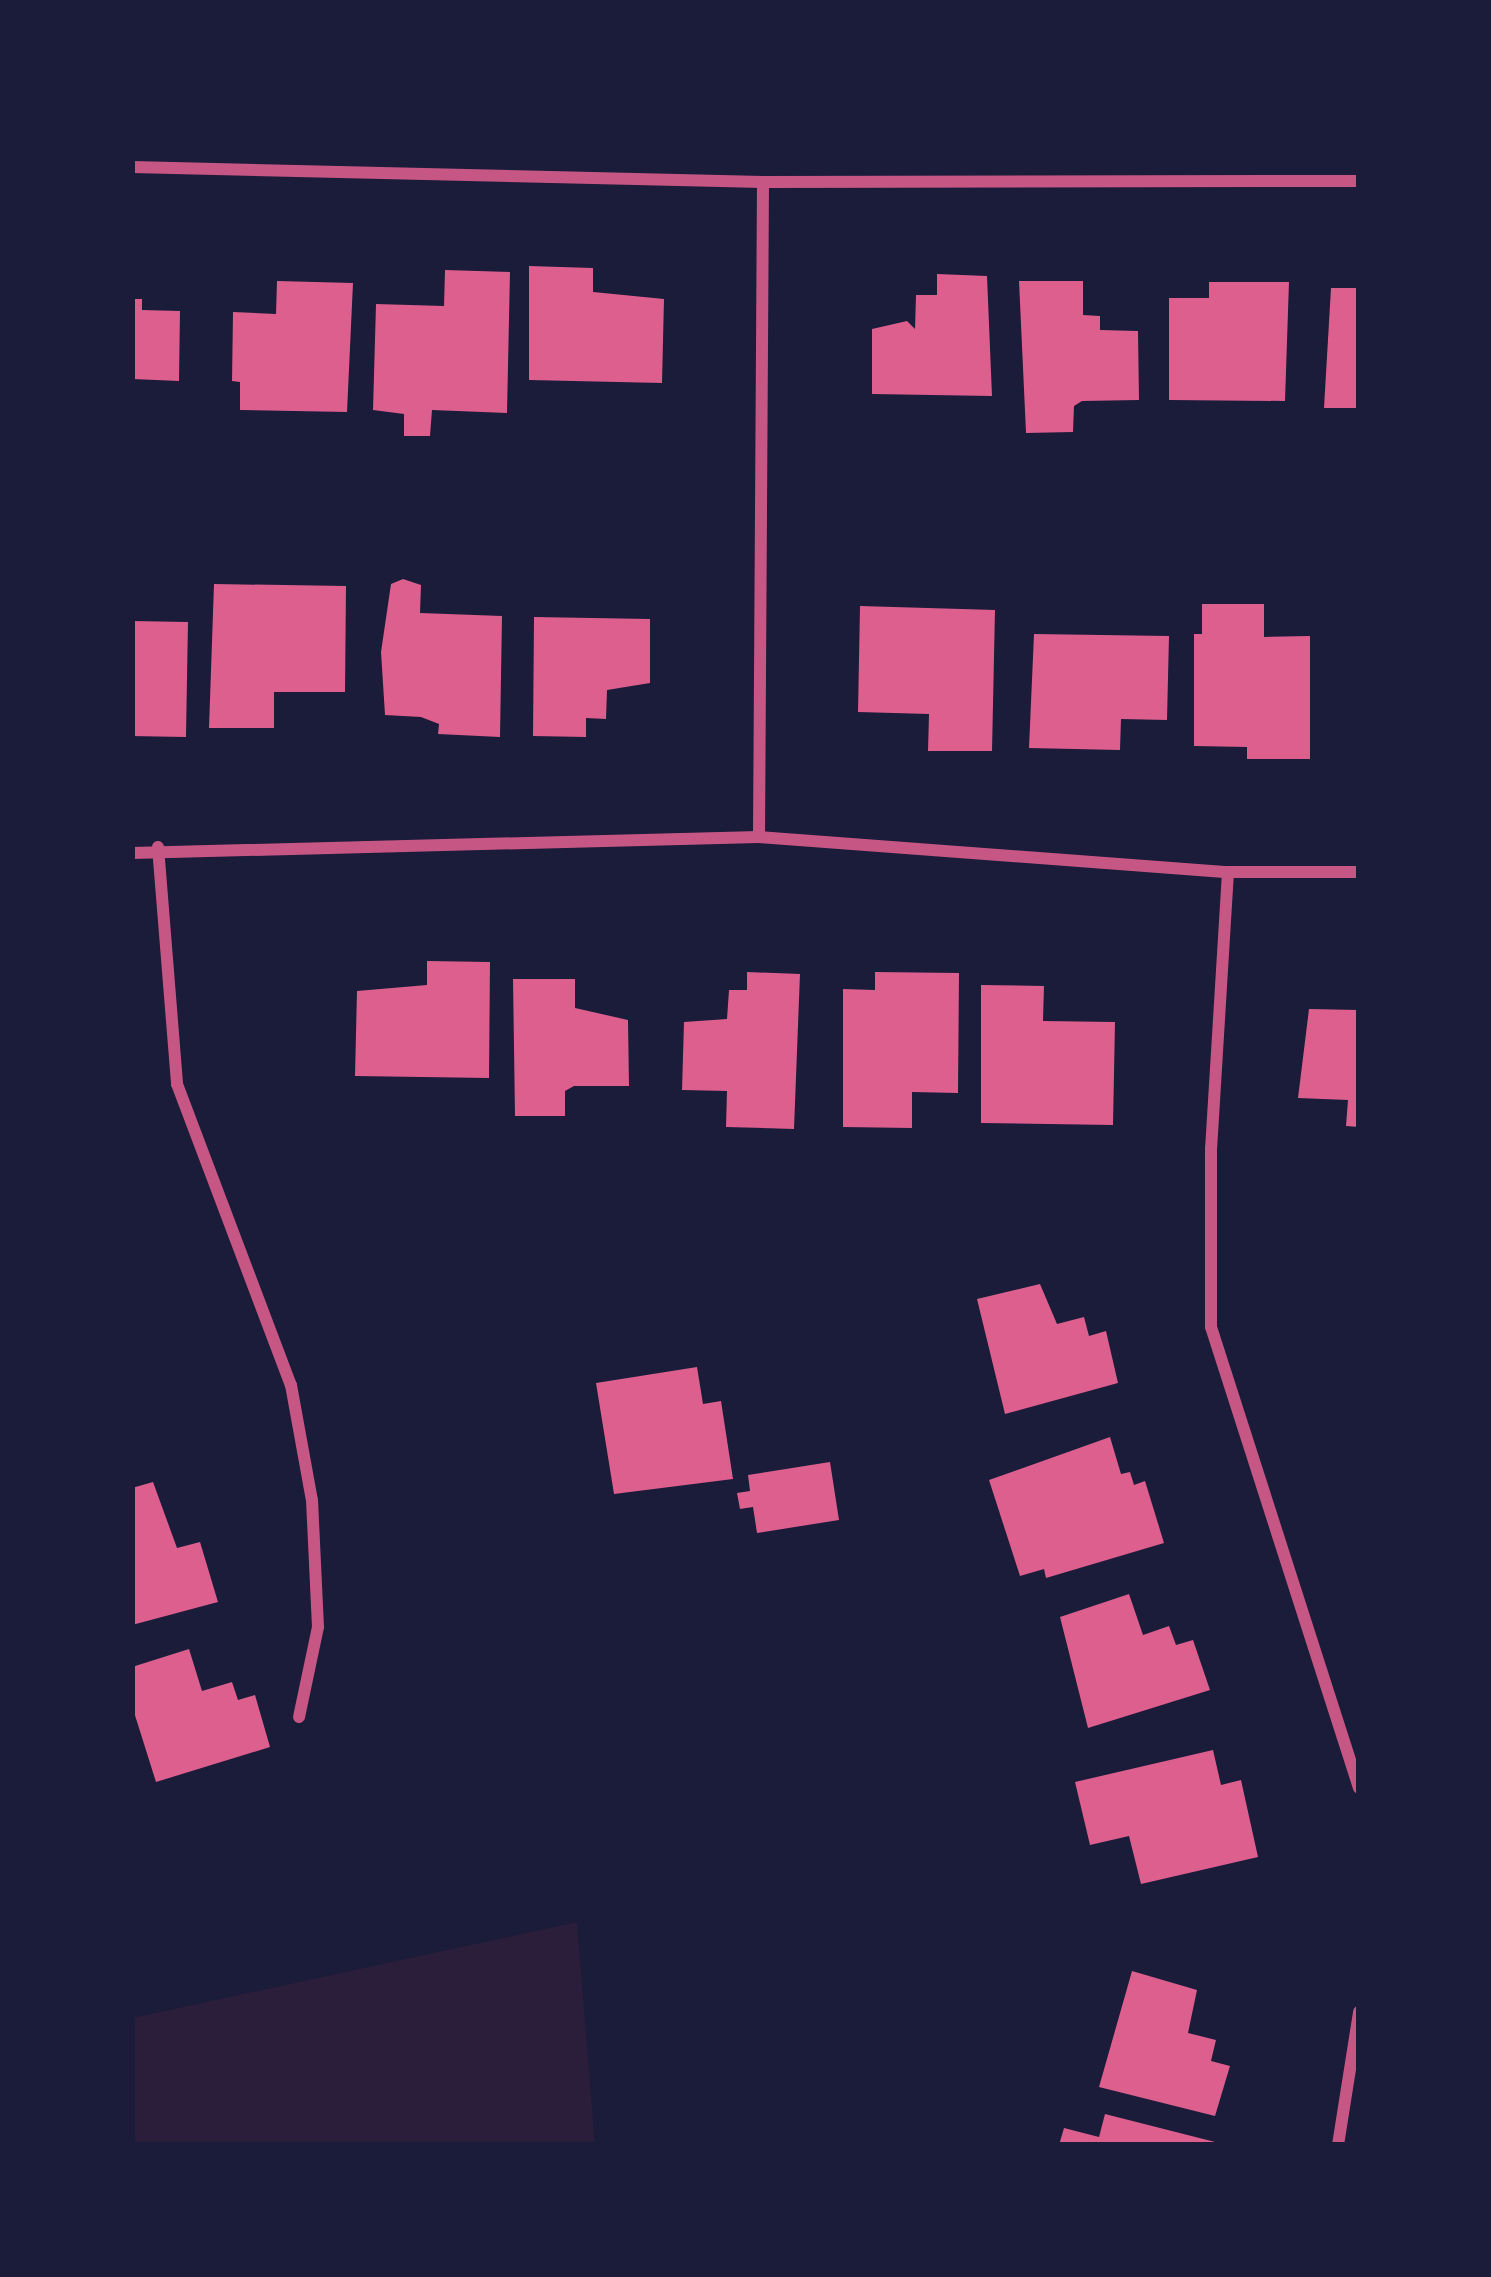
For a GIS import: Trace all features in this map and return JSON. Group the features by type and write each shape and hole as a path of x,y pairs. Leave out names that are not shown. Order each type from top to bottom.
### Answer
{"street":[{"path":"132,167 763,182 1359,181"},
{"path":"759,837 763,182"},
{"path":"132,853 158,847 759,837 1228,872 1359,872"},
{"path":"158,847 177,1084 291,1385 312,1500 319,1627 298,1717"},
{"path":"1228,872 1211,1148 1211,1327 1359,1788"},
{"path":"1338,2145 1359,2012"}],"shaded area":[{"path":"577,1922 595,2145 132,2145 132,2018"}],"building":[{"path":"529,266 593,268 593,292 664,299 662,383 529,380"},
{"path":"445,270 510,272 507,413 432,410 430,436 404,436 404,414 373,410 376,304 444,306"},
{"path":"937,274 987,276 992,396 872,394 872,329 907,321 915,329 916,295 937,295"},
{"path":"277,281 353,283 347,412 240,410 240,382 232,381 233,312 276,314"},
{"path":"1019,281 1083,281 1083,315 1100,316 1100,330 1138,331 1139,400 1082,401 1074,406 1073,432 1026,433"},
{"path":"1209,282 1289,282 1285,401 1169,400 1169,298 1209,298"},
{"path":"1331,288 1359,288 1359,408 1324,408"},
{"path":"132,299 142,299 142,310 180,311 179,381 132,379"},
{"path":"403,579 421,585 420,613 502,616 500,737 438,734 439,724 421,717 385,715 381,652 391,584"},
{"path":"214,584 346,586 345,692 274,692 274,728 209,728"},
{"path":"1202,604 1264,604 1264,637 1310,636 1310,759 1247,759 1247,747 1194,746 1194,634 1202,634"},
{"path":"860,606 995,610 992,751 928,751 929,714 858,712"},
{"path":"534,617 650,619 650,683 607,690 606,719 586,718 586,737 533,736"},
{"path":"132,621 188,622 186,737 132,736"},
{"path":"1034,634 1169,636 1167,720 1121,719 1120,750 1029,748"},
{"path":"427,961 490,962 489,1078 355,1076 357,991 427,985"},
{"path":"747,972 800,974 794,1129 726,1127 727,1091 682,1090 684,1022 727,1019 729,990 747,990"},
{"path":"875,972 959,973 958,1093 912,1092 912,1128 843,1127 843,989 875,990"},
{"path":"513,979 575,979 575,1008 628,1020 629,1086 574,1086 565,1091 565,1116 515,1116"},
{"path":"981,985 1044,986 1043,1021 1115,1022 1113,1125 981,1123"},
{"path":"1309,1009 1359,1010 1359,1127 1346,1126 1348,1100 1298,1098"},
{"path":"1040,1284 1057,1324 1084,1317 1089,1336 1106,1331 1118,1383 1005,1414 977,1299"},
{"path":"697,1367 703,1404 721,1401 733,1479 614,1494 596,1383"},
{"path":"1110,1437 1121,1474 1130,1472 1134,1485 1145,1481 1164,1543 1046,1578 1044,1569 1020,1576 989,1480"},
{"path":"830,1462 839,1520 757,1533 753,1507 740,1509 737,1493 750,1491 748,1475"},
{"path":"153,1482 177,1548 200,1542 218,1602 132,1625 132,1488"},
{"path":"1129,1594 1143,1635 1169,1626 1176,1645 1193,1640 1210,1690 1088,1728 1060,1617"},
{"path":"189,1649 202,1691 232,1682 238,1700 255,1695 270,1747 156,1782 133,1709 132,1667"},
{"path":"1213,1750 1221,1785 1241,1780 1258,1857 1141,1884 1129,1836 1090,1845 1075,1782"},
{"path":"1132,1971 1197,1990 1188,2033 1216,2040 1211,2061 1230,2066 1215,2116 1099,2087"},
{"path":"1105,2114 1219,2145 1059,2145 1064,2128 1099,2137"}]}
